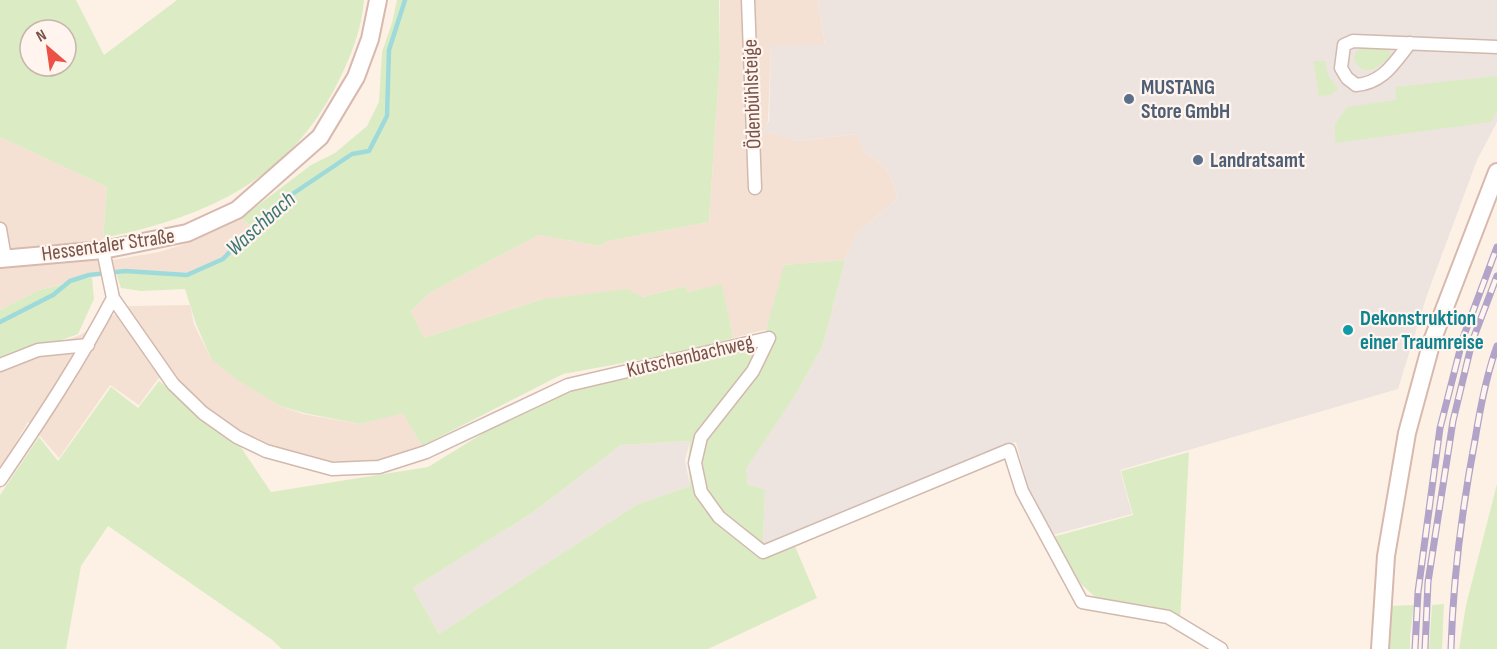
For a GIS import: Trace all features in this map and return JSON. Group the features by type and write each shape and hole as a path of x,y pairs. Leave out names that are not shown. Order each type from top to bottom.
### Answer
{"main road":[{"name":"Hessentaler Straße","path":"2,259 103,250 187,233 237,210 320,137 356,77 370,39 378,0"},
{"path":"1380,649 1386,556 1407,433 1432,341 1497,172"}],"street":[{"name":"Ödenbühlsteige","path":"748,0 755,188"},
{"path":"1410,44 1386,74 1370,84 1356,85 1347,78 1341,68 1344,45 1353,41 1497,47"},
{"path":"0,229 2,259"},
{"name":"Kutschenbachweg","path":"103,250 113,298 173,384 204,413 237,437 266,451 332,469 380,467 426,452 568,384 770,338 753,371 701,437 695,463 701,492 719,517 763,552 1009,450 1022,490 1082,602 1168,617 1221,649"},
{"path":"0,480 88,345 113,298"},
{"path":"0,364 38,350 88,345"}],"shaded area":[{"path":"720,0 818,0 825,45 771,47 768,121 764,131 799,141 856,134 866,154 884,166 893,181 897,199 856,234 845,260 784,265 775,327 733,338 721,285 688,292 686,286 642,297 543,299 424,338 411,311 431,292 539,235 600,246 608,241 709,222 720,58"},
{"path":"818,0 1497,0 1497,122 1477,160 1427,295 1398,389 1120,470 1132,514 1052,535 1028,487 1016,442 763,544 765,489 748,485 746,469 796,394 823,345 845,260 856,234 897,199 893,181 884,166 866,154 856,134 799,141 763,131 769,121 771,46 825,44"},
{"path":"0,137 107,187 103,238 112,260 159,252 188,243 241,218 253,228 223,257 189,273 115,270 39,290 0,310"},
{"path":"190,305 194,324 211,359 280,406 303,414 360,424 403,412 422,446 363,466 347,466 288,452 243,434 205,408 169,372 158,379 139,405 110,385 59,458 28,422 0,469 0,364 80,335 129,306"},
{"path":"690,441 685,460 690,486 636,505 439,634 413,588 532,513 621,445"}],"green space":[{"path":"0,0 76,0 104,55 177,0 364,0 359,30 340,78 320,113 297,143 271,167 242,188 211,205 141,229 103,238 107,187 0,137"},
{"path":"397,0 719,0 720,58 709,222 608,241 600,246 539,235 431,292 411,311 424,338 543,299 628,289 642,297 686,286 688,292 722,284 733,338 673,354 563,374 422,446 403,413 360,424 280,406 236,379 211,359 196,324 185,289 141,291 121,288 115,270 125,273 189,273 223,257 253,228 241,218 311,165 335,153 367,126 379,102 382,52"},
{"path":"1363,46 1389,48 1391,55 1372,70 1362,69 1354,60 1355,53"},
{"path":"1313,61 1325,61 1328,75 1338,89 1331,95 1319,96"},
{"path":"1497,76 1497,111 1491,122 1335,143 1335,124 1347,107 1396,100 1395,87"},
{"path":"845,260 823,345 796,394 746,469 748,485 765,489 763,544 744,541 760,557 794,544 817,598 708,649 282,649 271,639 108,526 81,566 66,649 0,649 0,495 39,437 58,461 111,387 138,408 159,381 236,440 271,492 428,467 570,380 762,345 784,265","holes":["690,441 688,461 690,486 636,505 439,634 413,588 532,513 621,445"]},
{"path":"92,277 94,299 78,334 0,363 0,310 39,290"},
{"path":"1189,452 1180,622 1151,606 1113,603 1094,596 1081,584 1053,537 1133,515 1121,471"},
{"path":"1497,484 1497,649 1459,649 1466,605"},
{"path":"1444,604 1442,649 1429,649 1432,605"},
{"path":"1414,605 1410,649 1389,649 1389,606"}],"waterway":[{"name":"Waschbach","path":"0,322 53,295 70,281 89,275 125,271 187,275 223,259 259,221 285,199 352,154 369,151 387,116 389,50 405,0"}],"railway":[{"path":"1415,649 1418,592 1440,428 1463,338 1497,247"},
{"path":"1425,649 1428,582 1453,421 1472,342 1497,276"},
{"path":"1451,649 1456,570 1466,492 1479,416 1497,346"}],"place":[{"name":"MUSTANG Store GmbH","path":"1129,99"},
{"name":"Landratsamt","path":"1198,160"},
{"name":"Dekonstruktion einer Traumreise","path":"1348,330"}]}
